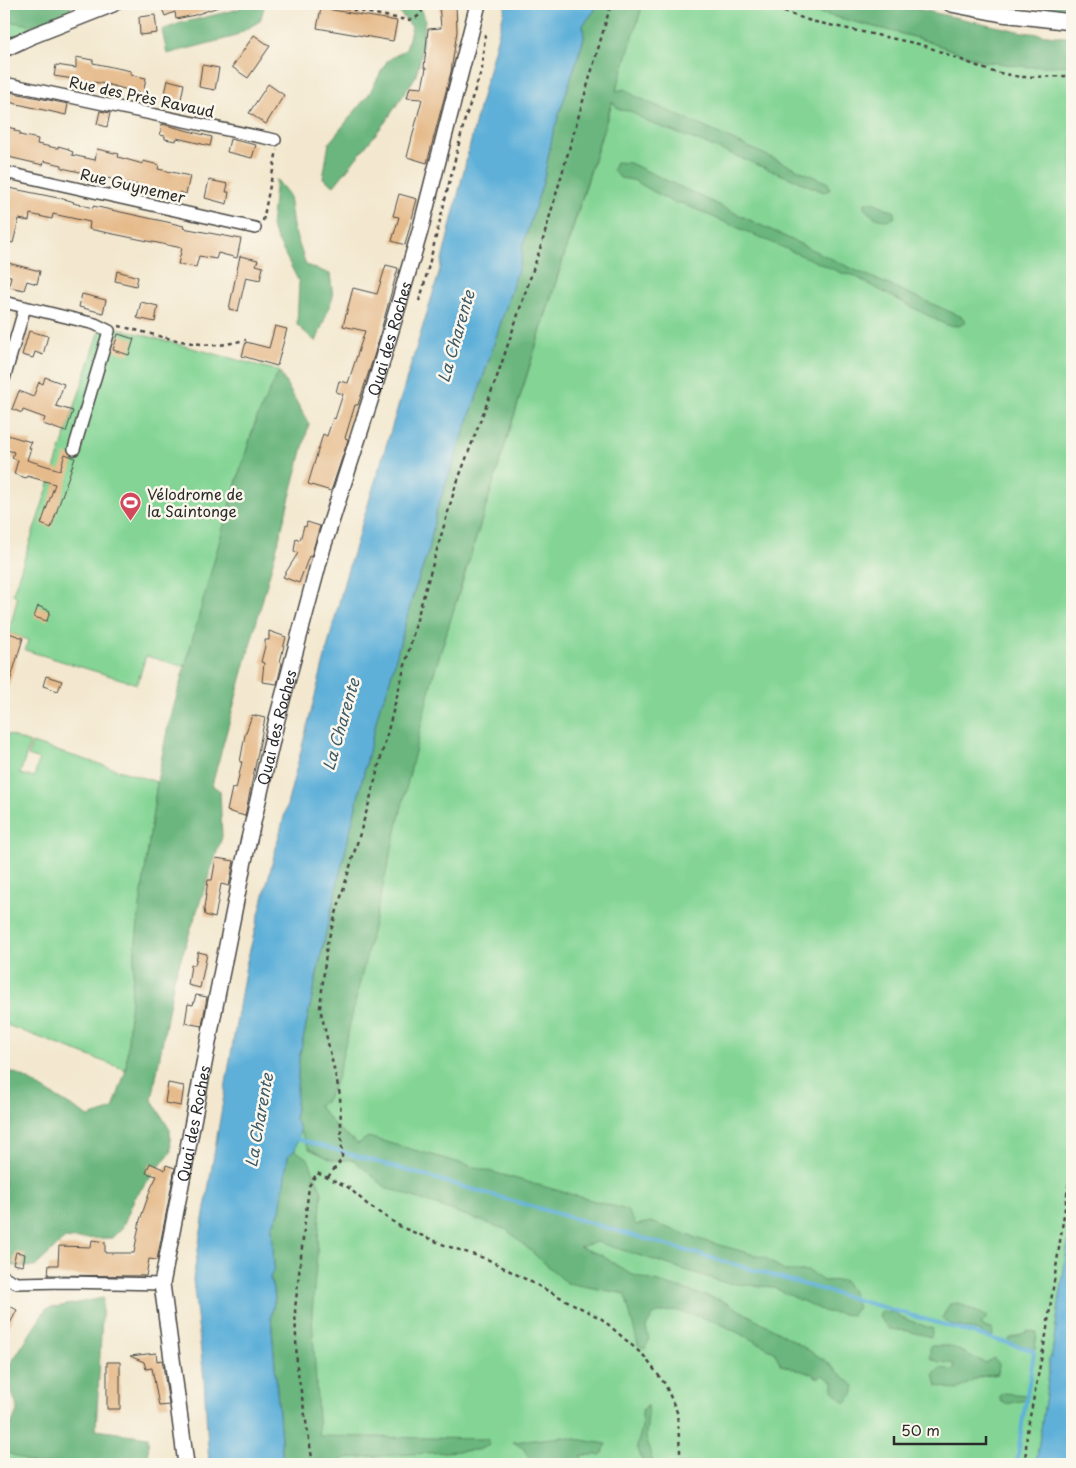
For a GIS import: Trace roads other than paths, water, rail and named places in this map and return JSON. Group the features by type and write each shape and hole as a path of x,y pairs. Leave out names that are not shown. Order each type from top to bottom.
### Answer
{"street":[{"path":"4,50 32,36 113,4"},
{"name":"Quai des Roches","path":"186,1464 162,1284 224,957 277,719 323,547 376,385 417,240 478,4"},
{"path":"951,4 1002,14 1072,22"},
{"name":"Rue des Près Ravaud","path":"4,83 275,140"},
{"name":"Rue Guynemer","path":"4,172 255,228"},
{"path":"4,302 95,324 109,331 74,449"},
{"path":"4,379 25,307"},
{"path":"4,1277 17,1283 162,1284"}],"water":[{"name":"La Charente","path":"506,4 597,4 595,10 583,25 584,38 553,133 543,182 522,248 522,257 481,384 436,512 429,550 414,592 386,694 380,705 326,932 299,1058 295,1119 300,1130 295,1150 288,1156 280,1211 272,1226 274,1268 270,1278 275,1297 271,1317 283,1464 209,1464 204,1379 193,1279 246,965 345,579 438,277"},
{"path":"1072,1213 1072,1464 1036,1464 1049,1374 1049,1360 1052,1354"}],"waterway":[{"path":"294,1138 1032,1350 1034,1353 1017,1464"}],"place":[{"name":"Vélodrome de la Saintonge","path":"131,521"}]}
